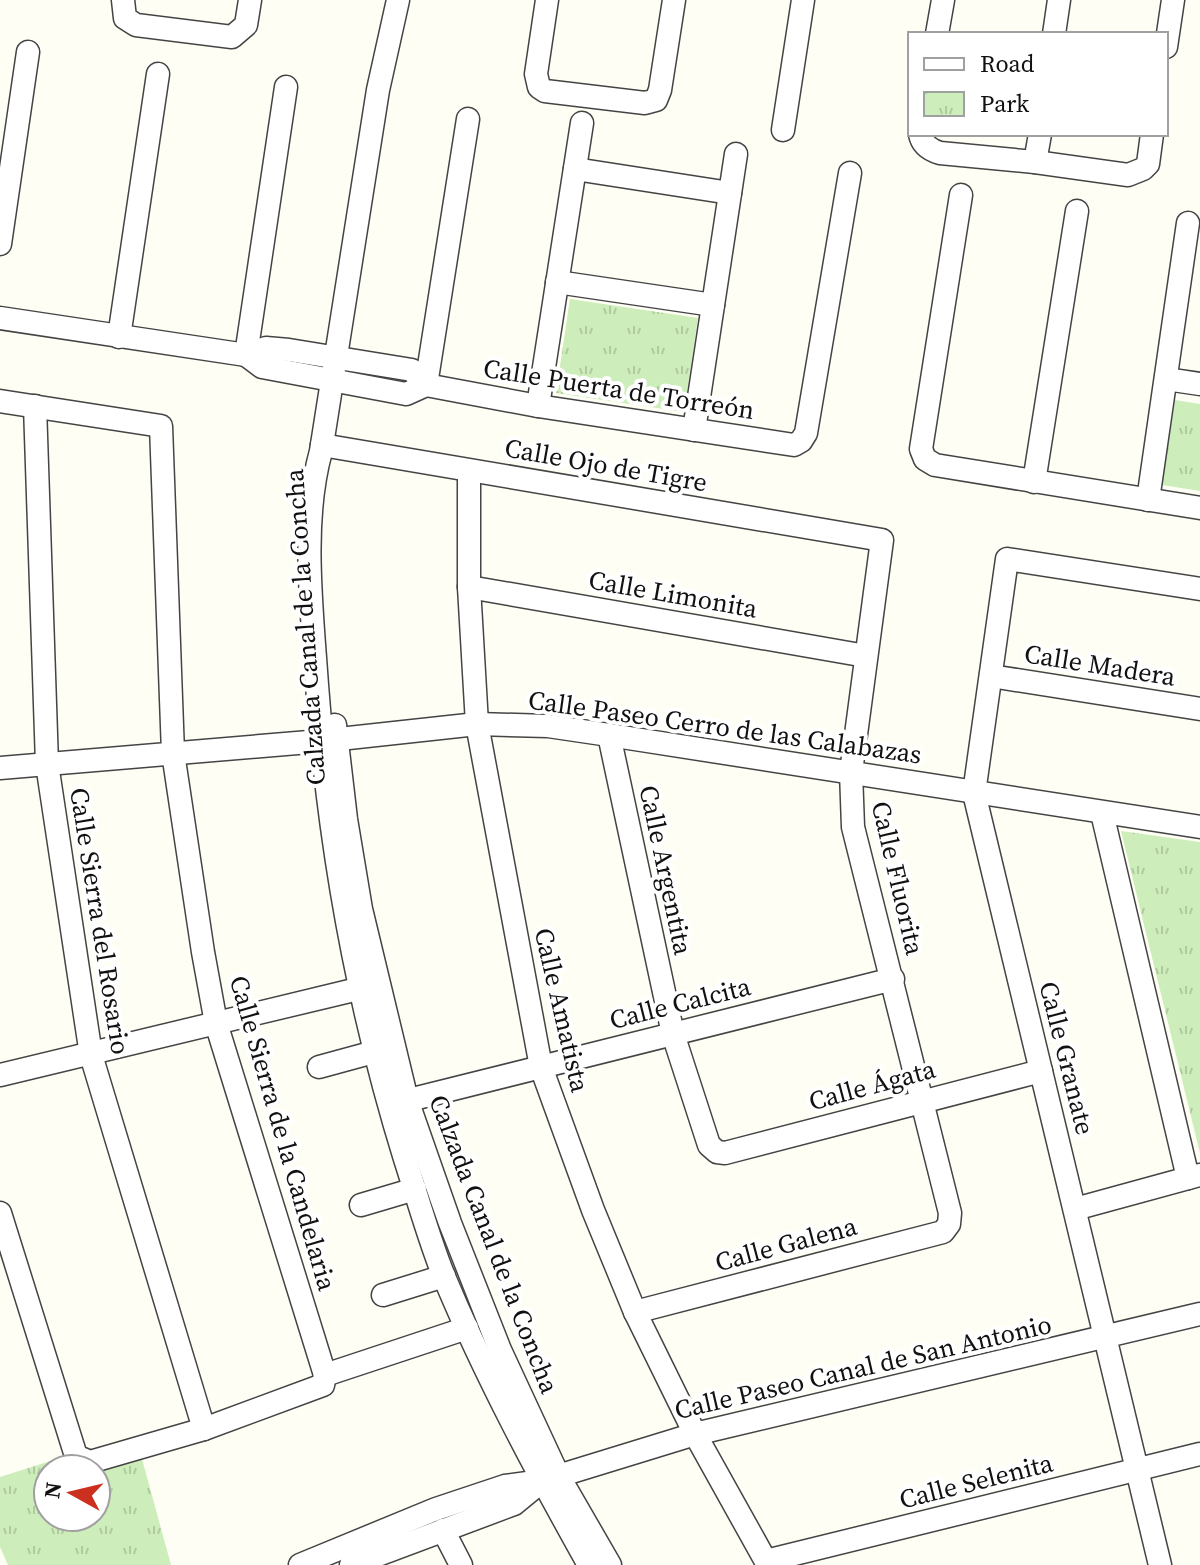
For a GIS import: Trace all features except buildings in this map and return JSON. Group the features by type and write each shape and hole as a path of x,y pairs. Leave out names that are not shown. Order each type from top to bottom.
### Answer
{"street":[{"path":"123,0 125,18 136,25 232,37 246,25 250,0"},
{"name":"Calzada Canal de la Concha","path":"398,0 378,90 312,492 310,533 329,740 336,866 358,989 374,1052 450,1223 550,1478 589,1565"},
{"path":"547,0 536,74 539,87 545,91 645,103 656,100 660,90 674,0"},
{"path":"783,130 803,0"},
{"path":"937,32 943,0"},
{"path":"1054,32 1059,0"},
{"path":"1168,34 1173,0"},
{"path":"0,244 28,52"},
{"path":"119,337 158,74"},
{"path":"246,355 286,87"},
{"path":"426,385 468,119"},
{"path":"538,406 582,123"},
{"path":"921,136 924,144 940,153 1128,175 1135,174 1148,164 1152,136"},
{"path":"1035,162 1040,136"},
{"path":"694,430 736,154"},
{"path":"575,169 730,193"},
{"name":"Calle Puerta de Torreón","path":"246,355 262,367 406,394 426,385 783,445 801,441 806,433 850,173"},
{"path":"961,195 921,449 925,459 935,465 1200,508"},
{"path":"1034,482 1077,211"},
{"path":"1148,500 1166,379 1191,264 1188,223"},
{"path":"557,282 713,305"},
{"name":"Calle Puerta de Torreón","path":"0,318 246,355 266,348 412,370 426,385"},
{"path":"1166,379 1200,384"},
{"path":"0,401 35,406"},
{"name":"Calle Sierra de la Candelaria","path":"35,406 161,426 173,753 188,866 216,1023 325,1375"},
{"name":"Calle Sierra del Rosario","path":"35,406 47,764 91,1055 204,1429"},
{"name":"Calle Ojo de Tigre","path":"321,448 882,540"},
{"name":"Calle Amatista","path":"469,471 469,587 477,724 541,1067 593,1210 635,1312 695,1434 767,1563"},
{"name":"Calle Fluorita","path":"882,540 851,772 853,827 950,1213 949,1224"},
{"name":"Calle Granate","path":"1160,1565 974,793 1007,559 1200,589"},
{"name":"Calle Limonita","path":"469,587 866,656"},
{"name":"Calle Madera","path":"991,676 1200,709"},
{"name":"Calle Paseo Cerro de las Calabazas","path":"0,768 477,724 548,726 1200,827"},
{"name":"Calle Argentita","path":"609,735 673,1034 709,1145 717,1152"},
{"name":"Calzada Canal de la Concha","path":"329,740 415,1189 444,1276 467,1328 550,1478 610,1565"},
{"path":"1075,1209 1194,1177 1102,813"},
{"name":"Calle Calcita","path":"398,1103 893,979"},
{"path":"0,1075 358,989"},
{"path":"319,1067 374,1052"},
{"name":"Calle Ágata","path":"717,1152 725,1153 1041,1071"},
{"path":"361,1205 415,1189"},
{"path":"0,1213 76,1456 90,1462 204,1429 323,1385 325,1375 467,1328"},
{"name":"Calle Galena","path":"635,1312 943,1232 949,1224"},
{"path":"383,1295 444,1276"},
{"name":"Calle Paseo Canal de San Antonio","path":"550,1478 695,1434 1200,1314"},
{"name":"Calle Selenita","path":"767,1563 1200,1454"},
{"path":"351,1565 514,1504 550,1478"},
{"path":"300,1565 436,1509 505,1486 550,1478"},
{"path":"443,1530 461,1565"}],"green space":[{"path":"570,299 698,318 684,412 556,393"},
{"path":"1175,400 1200,404 1200,491 1162,485"},
{"path":"1121,831 1200,842 1200,1153"},
{"path":"142,1459 171,1565 8,1565 0,1547 0,1477 32,1467 32,1533 112,1533 112,1468"}]}
